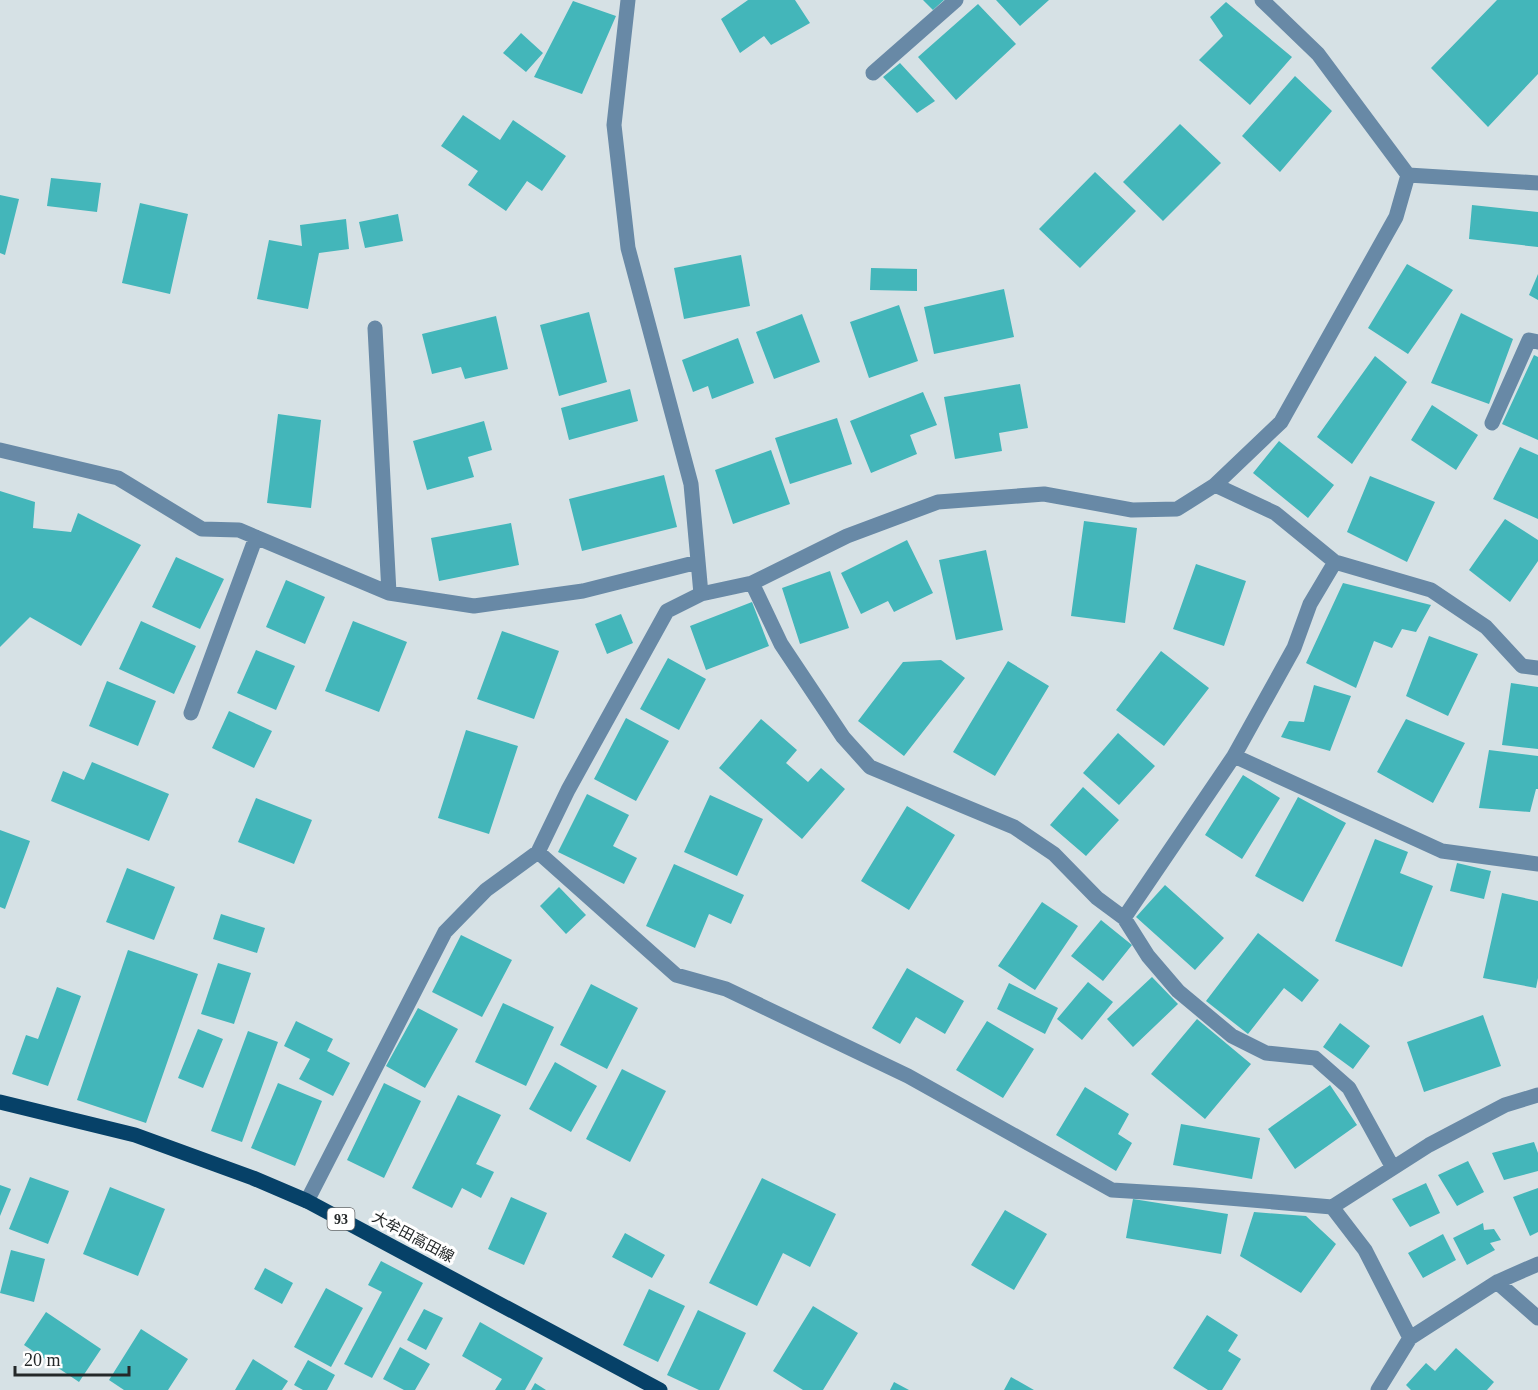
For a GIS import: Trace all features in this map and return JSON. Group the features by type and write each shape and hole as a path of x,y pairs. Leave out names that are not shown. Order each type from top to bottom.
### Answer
{"main road":[{"name":"大牟田高田線","path":"0,1102 135,1135 254,1178 307,1201 660,1390"}],"street":[{"path":"628,0 614,125 628,248 691,484 701,594"},
{"path":"873,73 956,0"},
{"path":"1262,0 1318,54 1408,175 1538,183"},
{"path":"307,1201 445,932 486,890 538,852 568,790 667,611 701,594 752,583 848,536 938,502 1044,494 1132,510 1177,509 1215,485 1281,422 1396,217 1408,175"},
{"path":"375,328 389,593"},
{"path":"1492,423 1529,340 1538,342"},
{"path":"0,450 118,478 202,529 239,530 389,593 474,606 583,591 698,562"},
{"path":"1215,485 1275,513 1335,562 1431,590 1486,627 1522,666 1538,668"},
{"path":"190,713 256,537"},
{"path":"1124,918 1234,756 1294,648 1310,604 1335,562"},
{"path":"752,583 781,644 843,737 870,767 1014,827 1054,854 1097,898 1124,918 1149,957 1178,991 1232,1036 1266,1053 1315,1059 1349,1088 1393,1168"},
{"path":"1234,756 1442,851 1538,864"},
{"path":"538,852 676,975 726,989 908,1076 1112,1190 1332,1207 1429,1145 1505,1105 1538,1095"},
{"path":"1332,1207 1365,1250 1410,1338"},
{"path":"1378,1390 1410,1338 1497,1282 1538,1264"},
{"path":"1497,1282 1538,1318"}],"building":[{"path":"748,0 795,0 810,23 771,45 764,36 740,53 721,19"},
{"path":"923,0 944,0 933,10"},
{"path":"996,0 1049,0 1020,26"},
{"path":"1497,0 1538,0 1538,74 1488,127 1431,68"},
{"path":"573,1 616,16 582,94 534,77"},
{"path":"1226,2 1292,57 1250,105 1199,60 1223,36 1210,17"},
{"path":"978,4 1016,44 956,100 918,57"},
{"path":"521,33 543,53 526,72 503,53"},
{"path":"900,63 935,101 917,113 883,77"},
{"path":"1295,76 1332,111 1280,172 1242,136"},
{"path":"463,115 500,140 513,120 566,156 542,191 527,181 506,211 468,185 478,171 441,146"},
{"path":"1180,124 1221,163 1163,221 1123,182"},
{"path":"1095,172 1136,211 1080,268 1039,229"},
{"path":"51,178 101,183 97,212 47,206"},
{"path":"0,195 19,199 5,255 0,253"},
{"path":"140,203 188,214 170,294 122,283"},
{"path":"1472,205 1538,212 1538,247 1469,239"},
{"path":"398,214 403,241 365,248 359,222"},
{"path":"346,219 349,249 319,253 308,309 257,299 269,240 302,246 300,225"},
{"path":"741,255 750,306 684,319 674,268"},
{"path":"1407,264 1453,290 1408,354 1368,328"},
{"path":"871,268 917,269 917,291 870,290"},
{"path":"1538,274 1538,300 1529,295"},
{"path":"1004,289 1014,337 934,354 924,307"},
{"path":"899,305 918,361 869,378 850,322"},
{"path":"589,312 607,382 559,396 540,325"},
{"path":"1461,313 1513,339 1489,404 1431,383"},
{"path":"802,314 820,362 774,379 756,332"},
{"path":"496,316 508,369 465,379 461,367 432,374 422,334"},
{"path":"738,338 754,383 712,399 708,386 693,392 682,360"},
{"path":"1534,355 1538,357 1538,440 1502,424"},
{"path":"1375,356 1407,382 1352,464 1317,437"},
{"path":"1020,384 1028,428 999,433 1002,451 955,459 944,397"},
{"path":"630,389 638,421 569,440 561,408"},
{"path":"923,392 937,425 910,435 917,454 871,473 850,421"},
{"path":"1432,405 1478,435 1456,470 1411,440"},
{"path":"278,414 321,420 311,508 267,503"},
{"path":"837,418 852,464 790,484 775,438"},
{"path":"484,421 492,450 468,457 474,477 427,490 413,441"},
{"path":"1279,441 1334,485 1308,518 1253,473"},
{"path":"1520,447 1538,455 1538,519 1493,499"},
{"path":"771,450 790,504 733,524 715,470"},
{"path":"664,475 677,527 582,551 569,499"},
{"path":"1370,476 1435,502 1407,562 1347,532"},
{"path":"0,491 35,502 33,528 71,532 78,513 141,545 81,646 30,617 0,647"},
{"path":"1505,519 1538,540 1538,561 1510,602 1469,570"},
{"path":"1084,521 1137,528 1125,623 1071,616"},
{"path":"511,523 519,565 439,581 431,538"},
{"path":"907,540 933,593 894,612 888,601 861,614 841,573"},
{"path":"986,550 1003,630 956,640 939,560"},
{"path":"176,557 224,579 200,629 152,607"},
{"path":"1196,564 1246,581 1224,646 1173,629"},
{"path":"830,571 849,628 800,644 782,588"},
{"path":"286,580 325,597 305,644 266,627"},
{"path":"1343,583 1431,605 1416,632 1402,629 1392,648 1374,641 1356,688 1306,663"},
{"path":"752,602 769,646 706,670 690,626"},
{"path":"621,614 633,643 607,654 595,624"},
{"path":"141,621 196,646 174,694 119,669"},
{"path":"353,621 407,642 379,712 325,691"},
{"path":"502,631 559,651 534,719 477,699"},
{"path":"1429,636 1478,654 1448,716 1406,696"},
{"path":"256,650 295,666 276,710 237,693"},
{"path":"1161,651 1209,688 1164,746 1116,710"},
{"path":"668,658 706,679 679,730 640,709"},
{"path":"941,660 965,678 904,756 858,721 903,662"},
{"path":"1008,661 1049,686 995,776 953,752"},
{"path":"107,681 156,701 138,746 89,726"},
{"path":"1511,683 1538,687 1538,749 1502,745"},
{"path":"1314,685 1351,696 1330,751 1281,737 1289,721 1304,722"},
{"path":"229,711 272,731 254,768 212,748"},
{"path":"626,718 669,741 636,801 594,779"},
{"path":"761,719 797,750 786,763 808,782 821,768 845,789 802,839 719,768"},
{"path":"1406,719 1465,743 1433,803 1377,772"},
{"path":"466,730 518,746 489,834 438,818"},
{"path":"1118,733 1155,766 1119,805 1083,773"},
{"path":"1489,750 1538,756 1538,789 1536,789 1530,812 1479,808"},
{"path":"92,762 169,794 149,841 51,801 63,771 84,780"},
{"path":"1243,775 1280,798 1242,859 1205,835"},
{"path":"1083,787 1119,820 1086,856 1050,825"},
{"path":"587,794 629,815 613,846 637,858 624,884 558,852"},
{"path":"710,795 763,819 737,876 684,852"},
{"path":"1298,797 1346,823 1303,902 1255,876"},
{"path":"256,798 312,820 294,864 238,842"},
{"path":"907,806 955,835 909,910 861,881"},
{"path":"0,830 30,841 5,909 0,907"},
{"path":"1375,839 1408,852 1400,873 1433,886 1402,967 1335,941"},
{"path":"1457,863 1491,871 1484,899 1450,891"},
{"path":"674,864 744,895 731,924 709,914 695,948 646,926"},
{"path":"127,868 175,887 154,940 106,922"},
{"path":"1165,885 1224,938 1195,970 1136,917"},
{"path":"559,887 586,915 566,934 540,906"},
{"path":"1502,893 1538,901 1536,988 1483,978"},
{"path":"1042,902 1078,926 1035,990 998,966"},
{"path":"221,914 265,928 257,953 213,939"},
{"path":"1101,920 1132,945 1103,981 1071,956"},
{"path":"1258,933 1319,980 1302,1002 1284,988 1248,1034 1206,1001"},
{"path":"461,935 512,960 482,1017 432,992"},
{"path":"128,950 198,974 146,1123 77,1100"},
{"path":"218,963 251,973 234,1024 201,1014"},
{"path":"907,968 964,1001 945,1034 916,1017 900,1044 872,1028"},
{"path":"1152,977 1178,1004 1133,1047 1107,1019"},
{"path":"1088,982 1113,1002 1082,1040 1057,1019"},
{"path":"1009,983 1058,1008 1045,1034 997,1009"},
{"path":"591,984 638,1008 607,1069 560,1045"},
{"path":"57,987 81,996 48,1086 12,1074 26,1035 38,1039"},
{"path":"503,1003 554,1027 526,1086 475,1062"},
{"path":"418,1008 458,1029 425,1088 386,1066"},
{"path":"1483,1015 1501,1066 1424,1092 1407,1042"},
{"path":"1197,1019 1251,1064 1205,1119 1151,1074"},
{"path":"296,1021 333,1039 327,1051 350,1063 333,1096 299,1079 310,1059 284,1046"},
{"path":"987,1021 1034,1049 1003,1098 956,1070"},
{"path":"1340,1023 1370,1046 1353,1069 1323,1047"},
{"path":"198,1029 223,1039 203,1088 178,1078"},
{"path":"248,1031 278,1042 242,1142 211,1131"},
{"path":"555,1062 597,1086 571,1132 529,1109"},
{"path":"622,1069 666,1091 630,1162 586,1139"},
{"path":"278,1083 322,1101 295,1166 251,1148"},
{"path":"384,1083 421,1101 384,1178 347,1160"},
{"path":"1330,1085 1357,1125 1295,1169 1268,1129"},
{"path":"1085,1087 1129,1114 1118,1134 1132,1143 1116,1171 1056,1135"},
{"path":"458,1095 501,1115 476,1164 494,1172 481,1198 462,1188 452,1208 412,1188"},
{"path":"1181,1124 1260,1138 1252,1179 1173,1165"},
{"path":"1534,1142 1538,1153 1538,1171 1504,1180 1492,1153"},
{"path":"1468,1161 1484,1192 1457,1206 1438,1175"},
{"path":"30,1177 69,1191 48,1244 9,1229"},
{"path":"762,1178 836,1214 810,1267 783,1253 757,1306 709,1283"},
{"path":"1426,1183 1440,1213 1410,1227 1392,1199"},
{"path":"0,1185 11,1189 0,1216"},
{"path":"110,1187 165,1209 138,1276 83,1254"},
{"path":"1538,1188 1538,1232 1530,1236 1513,1197"},
{"path":"511,1197 547,1213 524,1265 488,1249"},
{"path":"1133,1199 1228,1214 1221,1254 1126,1238"},
{"path":"1005,1210 1047,1234 1014,1290 971,1265"},
{"path":"1254,1212 1306,1216 1336,1244 1301,1293 1240,1256"},
{"path":"1483,1223 1484,1230 1494,1229 1501,1240 1490,1243 1495,1250 1467,1265 1453,1238"},
{"path":"625,1233 665,1255 652,1278 612,1257"},
{"path":"1443,1234 1456,1260 1423,1278 1408,1253"},
{"path":"11,1250 45,1259 34,1302 0,1293"},
{"path":"381,1261 423,1283 372,1378 344,1364 382,1292 368,1285"},
{"path":"265,1268 293,1283 282,1304 254,1289"},
{"path":"326,1288 363,1308 331,1367 294,1347"},
{"path":"649,1289 685,1306 658,1362 623,1345"},
{"path":"813,1306 858,1333 823,1390 803,1390 773,1371"},
{"path":"424,1309 443,1318 426,1350 407,1340"},
{"path":"698,1310 746,1333 719,1390 699,1390 667,1375"},
{"path":"46,1312 101,1349 79,1382 24,1345"},
{"path":"1207,1315 1238,1335 1228,1351 1241,1359 1222,1390 1208,1390 1173,1368"},
{"path":"480,1322 543,1358 525,1390 495,1390 502,1379 462,1356"},
{"path":"141,1329 188,1359 168,1390 124,1390 109,1380"},
{"path":"400,1347 430,1364 415,1390 404,1390 383,1379"},
{"path":"1456,1348 1494,1382 1487,1390 1411,1390 1406,1385 1426,1363 1435,1371"},
{"path":"253,1359 288,1381 282,1390 235,1390"},
{"path":"308,1360 335,1375 327,1390 303,1390 294,1385"},
{"path":"1011,1377 1034,1390 1004,1390"},
{"path":"894,1382 909,1390 890,1390"},
{"path":"535,1383 546,1390 531,1390"}]}
